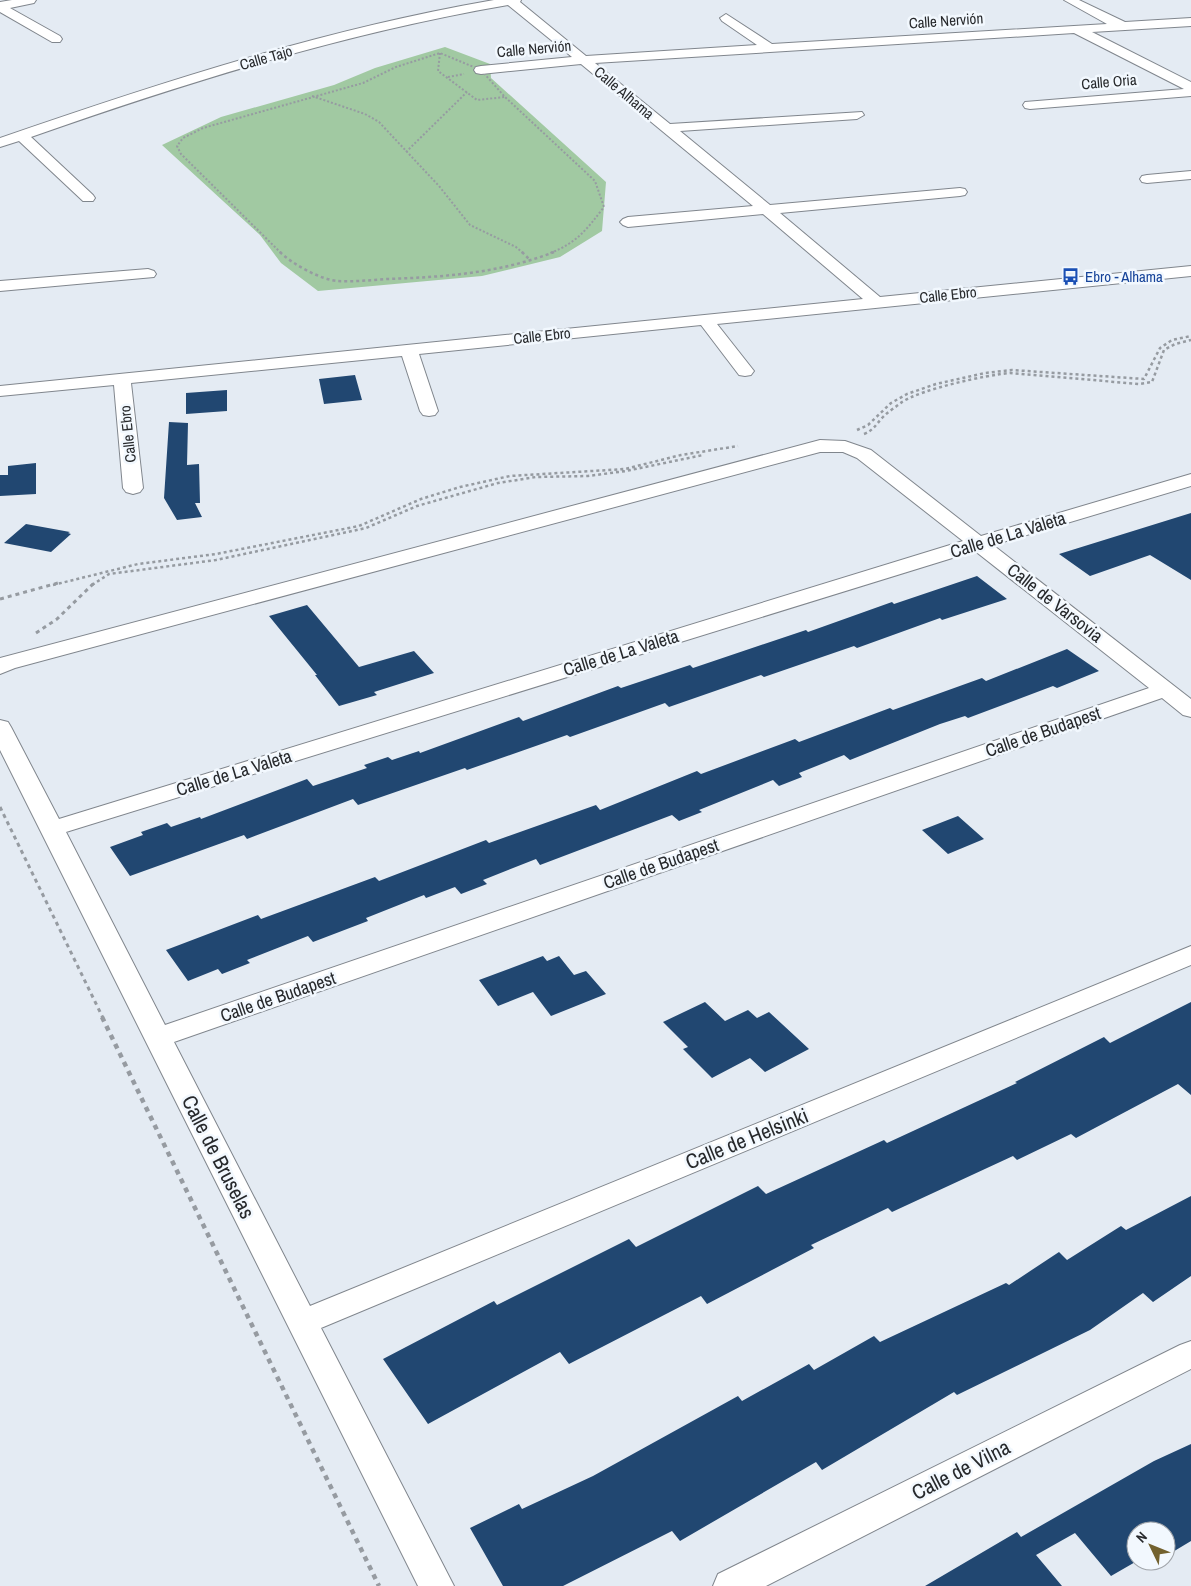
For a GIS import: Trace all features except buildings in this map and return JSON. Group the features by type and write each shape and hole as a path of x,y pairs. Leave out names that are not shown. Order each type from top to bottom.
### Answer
{"street":[{"path":"0,6 30,0"},
{"name":"Calle Alhama","path":"513,0 876,302"},
{"name":"Calle Tajo","path":"0,143 217,71 280,53 375,29 513,0"},
{"name":"Calle Nervión","path":"1070,0 1123,26"},
{"path":"0,6 56,39"},
{"path":"726,18 770,49"},
{"name":"Calle Nervión","path":"481,70 585,60 1191,22"},
{"name":"Calle Oria","path":"1076,29 1191,87"},
{"name":"Calle Oria","path":"1030,105 1191,92"},
{"name":"Calle Alhama","path":"667,128 857,115"},
{"path":"22,136 88,198"},
{"path":"1147,179 1191,175"},
{"path":"628,222 765,208 960,192"},
{"name":"Calle Ebro","path":"1,384 58,384 122,379 1191,271"},
{"path":"0,286 148,274"},
{"path":"704,320 745,371"},
{"path":"409,350 429,412"},
{"name":"Calle Ebro","path":"122,379 133,488"},
{"path":"0,667 16,661 850,437"},
{"name":"Calle de Varsovia","path":"850,437 864,454 1191,710"},
{"name":"Calle de La Valeta","path":"51,829 978,543 1191,480"},
{"name":"Calle de Budapest","path":"157,1038 1164,690"},
{"name":"Calle de Bruselas","path":"0,727 436,1586"},
{"name":"Calle de Helsinki","path":"303,1322 1191,955"},
{"name":"Calle de Vilna","path":"732,1586 1191,1354"}],"path":[{"path":"440,53 438,71 477,100 505,97"},
{"path":"440,53 481,70 505,97 595,181 604,207 584,234 564,248 531,260 486,272 420,278 337,281 320,277 283,255 181,154 177,146 183,138 203,128 363,83 396,67 440,53"},
{"path":"406,152 466,92"},
{"path":"312,96 365,114 379,122 439,186 470,225 516,248 531,260"},
{"path":"850,437 872,431 884,416 904,401 918,395 989,375 1010,373 1139,384 1152,382 1164,350 1191,338"},
{"path":"850,437 864,428 883,408 909,392 994,370 1144,379 1146,378 1153,355 1163,345 1191,338"},
{"path":"0,600 115,568 216,554 359,526 421,499 460,487 510,476 625,469 681,454 741,446"},
{"path":"28,637 58,619 81,594 94,583 110,574 216,560 366,528 417,506 498,483 536,477 588,476 626,471 678,460 732,452"},
{"path":"0,807 379,1586"}],"green space":[{"path":"445,47 490,64 491,78 606,182 602,231 560,257 482,276 318,291 281,263 260,235 162,145 221,117 334,85 375,68"}],"place":[{"name":"Ebro - Alhama","path":"1071,277"}]}
